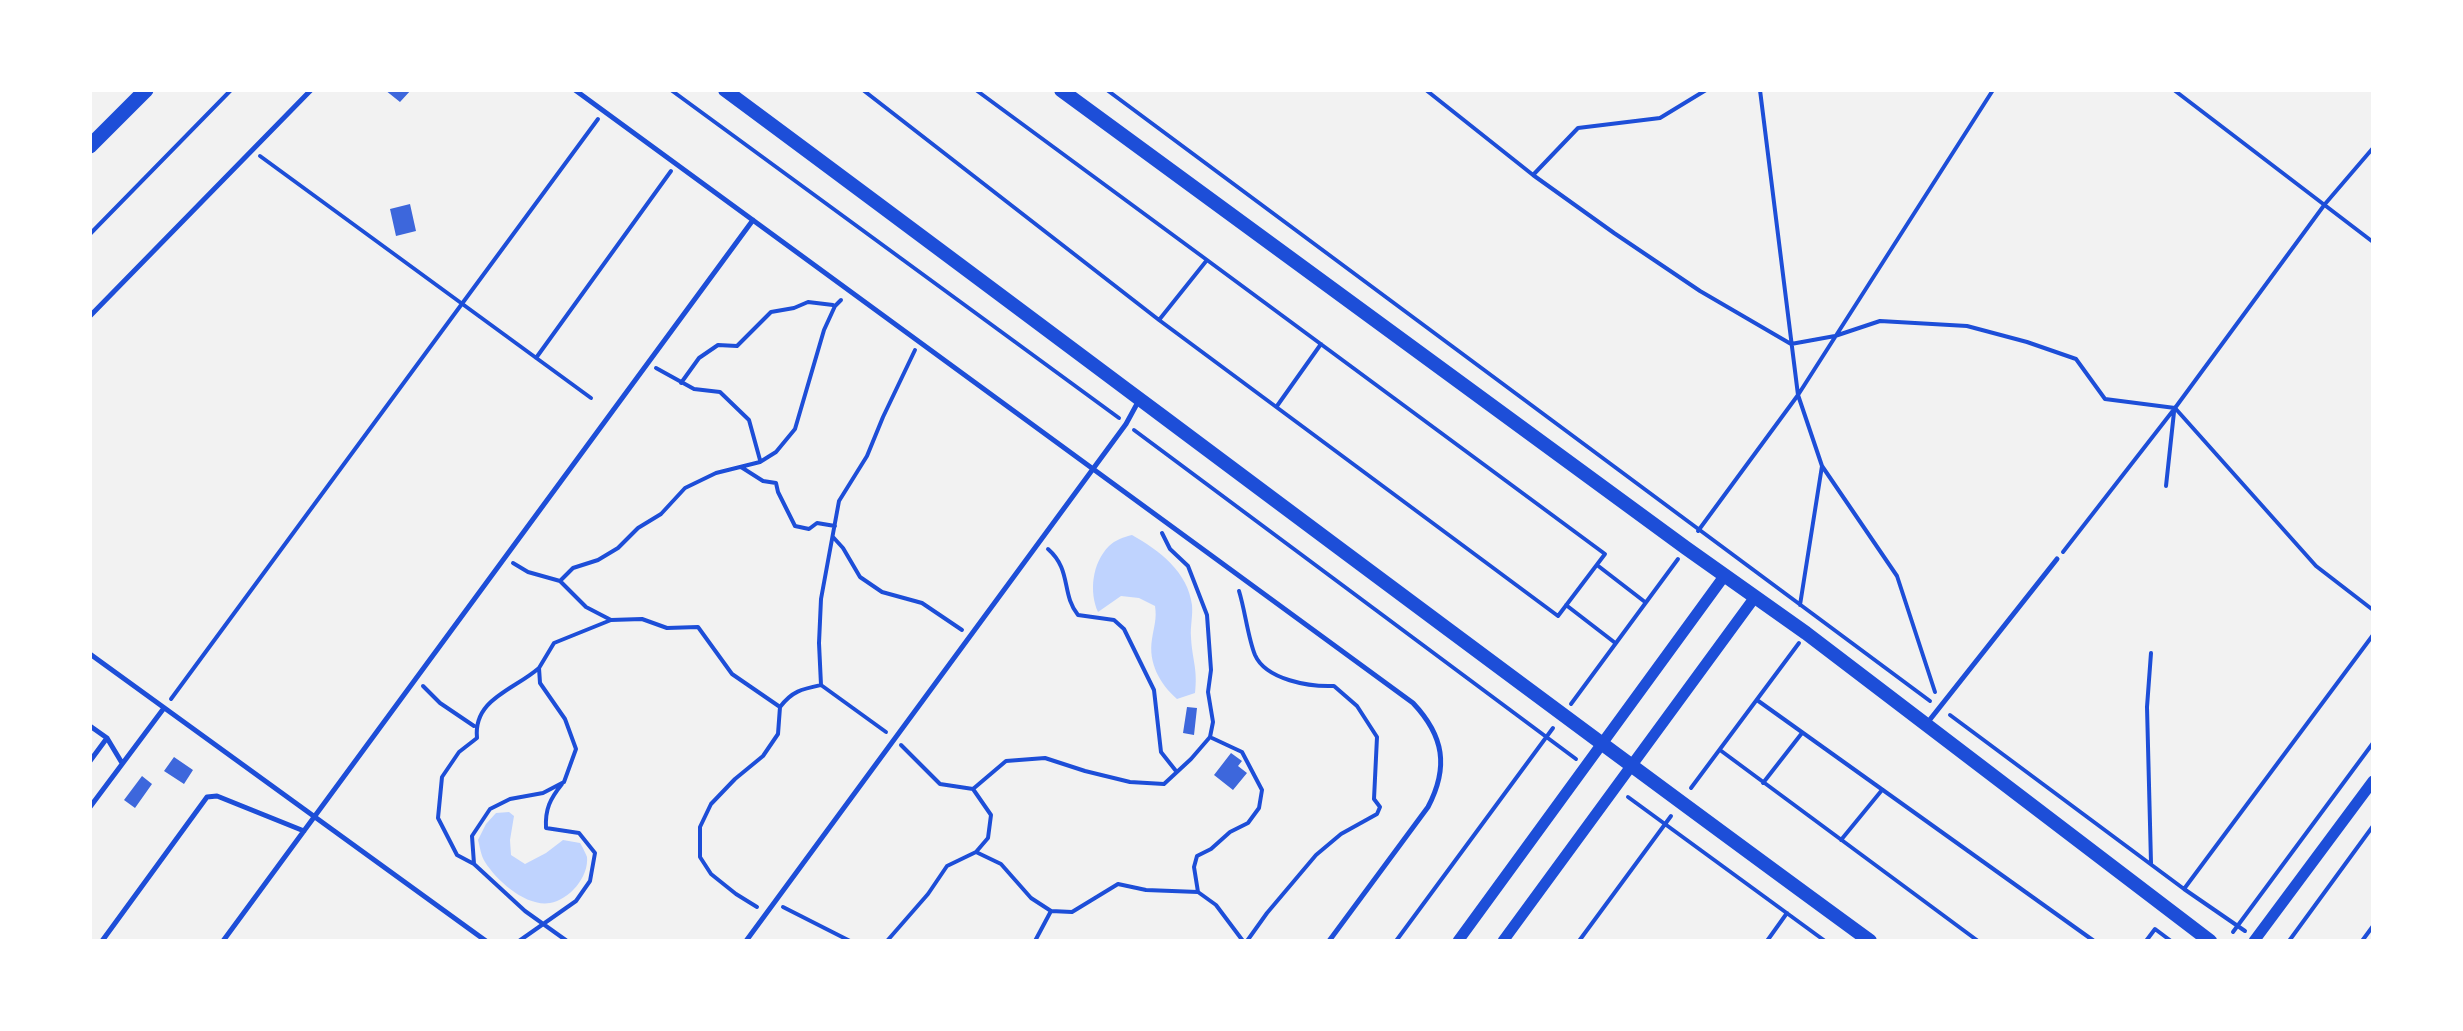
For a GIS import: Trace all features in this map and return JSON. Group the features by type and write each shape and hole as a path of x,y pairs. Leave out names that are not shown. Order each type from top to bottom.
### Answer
{"main road":[{"path":"90,146 146,90"},
{"path":"725,90 1602,746 1870,941"},
{"path":"1061,90 1806,633 2210,941"}],"street":[{"path":"1458,941 1724,576"},
{"path":"1503,941 1755,597"},
{"path":"2254,941 2373,781"}],"lane":[{"path":"90,316 311,90"},
{"path":"575,90 1425,715 1435,732 1442,759 1438,787 1428,807 1329,941"},
{"path":"223,941 753,220"},
{"path":"746,941 1126,424 1141,398"},
{"path":"1926,724 2058,559"},
{"path":"90,654 486,941"},
{"path":"90,807 164,708"},
{"path":"90,726 107,738 122,764"},
{"path":"90,761 107,738"},
{"path":"102,941 208,797 217,796 304,831"}],"path":[{"path":"90,234 231,90"},
{"path":"671,90 1586,767"},
{"path":"863,90 872,93 1159,320 1558,616 1606,554 976,90"},
{"path":"1107,90 2151,865 2238,925"},
{"path":"1426,90 1533,175 1700,291 1792,344 1835,336 1880,321 1967,326 2076,359 2105,399 2175,408 2316,566 2373,610"},
{"path":"1533,175 1578,128 1660,118 1706,90"},
{"path":"1760,90 1798,395 1822,466 1897,576 1940,708"},
{"path":"1396,941 1798,395 1993,90"},
{"path":"2174,90 2373,242"},
{"path":"164,708 604,111"},
{"path":"2058,559 2325,204 2373,148"},
{"path":"252,150 591,398"},
{"path":"536,358 676,164"},
{"path":"1159,320 1207,260"},
{"path":"560,581 573,568 618,548 638,528 662,514 685,488 716,473 760,462 776,452 795,429 824,330 835,306 852,292"},
{"path":"681,383 699,358 718,345 736,346 771,312 808,302 835,306"},
{"path":"821,686 821,599 839,501 867,456 920,342"},
{"path":"1278,406 1321,344"},
{"path":"648,363 694,389 720,392 749,420 760,462"},
{"path":"2166,486 2175,408"},
{"path":"1800,604 1822,466"},
{"path":"741,467 763,481 776,483 795,526 835,526"},
{"path":"974,789 1006,761 1045,758 1130,782 1164,784 1210,737 1207,615 1188,566 1170,549 1162,534 1161,518"},
{"path":"833,537 860,577 882,592 922,604 970,636"},
{"path":"1039,542 1059,559 1069,590 1069,604 1078,615 1114,620 1124,629 1154,690 1160,752 1176,771"},
{"path":"505,558 528,572 560,581 586,607 611,620"},
{"path":"1597,565 1646,602"},
{"path":"976,852 1001,864 1031,898 1051,911 1072,912 1118,884 1146,890 1198,892 1216,906 1245,941 1316,855 1340,834 1377,814 1380,807 1374,799 1376,737 1356,706 1334,686 1283,680 1256,658 1234,572"},
{"path":"1566,605 1616,643"},
{"path":"567,941 457,854 438,818 442,777 459,752 477,738 481,710 539,668 554,644 611,620 642,619 667,628 698,627 732,674 780,707"},
{"path":"1578,941 1806,633"},
{"path":"2184,889 2373,635"},
{"path":"2151,653 2147,706 2151,865"},
{"path":"518,941 576,901 590,881 595,853 579,834 546,828 546,812 564,782 576,749 565,719 540,684 539,668"},
{"path":"416,679 440,703 476,727"},
{"path":"766,913 711,874 700,857 700,828 711,804 763,756 778,734 780,707 789,696 821,686 894,738 940,784 974,789 991,815 988,838 976,852 947,866 887,941"},
{"path":"1757,700 2094,941"},
{"path":"1763,782 1802,733"},
{"path":"1198,892 1194,867 1197,856 1248,823 1259,808 1262,790 1242,752 1210,737"},
{"path":"2233,932 2373,743"},
{"path":"1720,750 1978,941"},
{"path":"474,864 472,836 490,808 543,793 564,782"},
{"path":"1615,788 1825,941"},
{"path":"1842,840 1882,790"},
{"path":"2288,941 2373,826"},
{"path":"774,902 850,941"},
{"path":"1036,941 1051,911"},
{"path":"1767,941 1787,913"},
{"path":"2362,941 2373,926"},
{"path":"2146,941 2155,929 2170,941"}],"water":[{"path":"1132,535 1171,563 1185,582 1192,605 1195,693 1177,699 1157,672 1151,648 1155,606 1139,598 1121,596 1098,612 1093,587 1099,561 1111,544"},
{"path":"509,812 514,816 511,855 525,864 563,840 581,844 587,857 585,872 564,897 550,903 531,901 505,884 485,862 478,840 496,813"}],"building":[{"path":"385,90 411,90 400,102"},
{"path":"410,204 416,231 396,236 390,209"},
{"path":"1187,707 1197,708 1194,735 1183,733"},
{"path":"1231,753 1242,761 1238,766 1247,773 1233,790 1214,775"},
{"path":"174,757 193,770 184,784 164,771"},
{"path":"142,776 152,784 135,808 124,800"}]}
